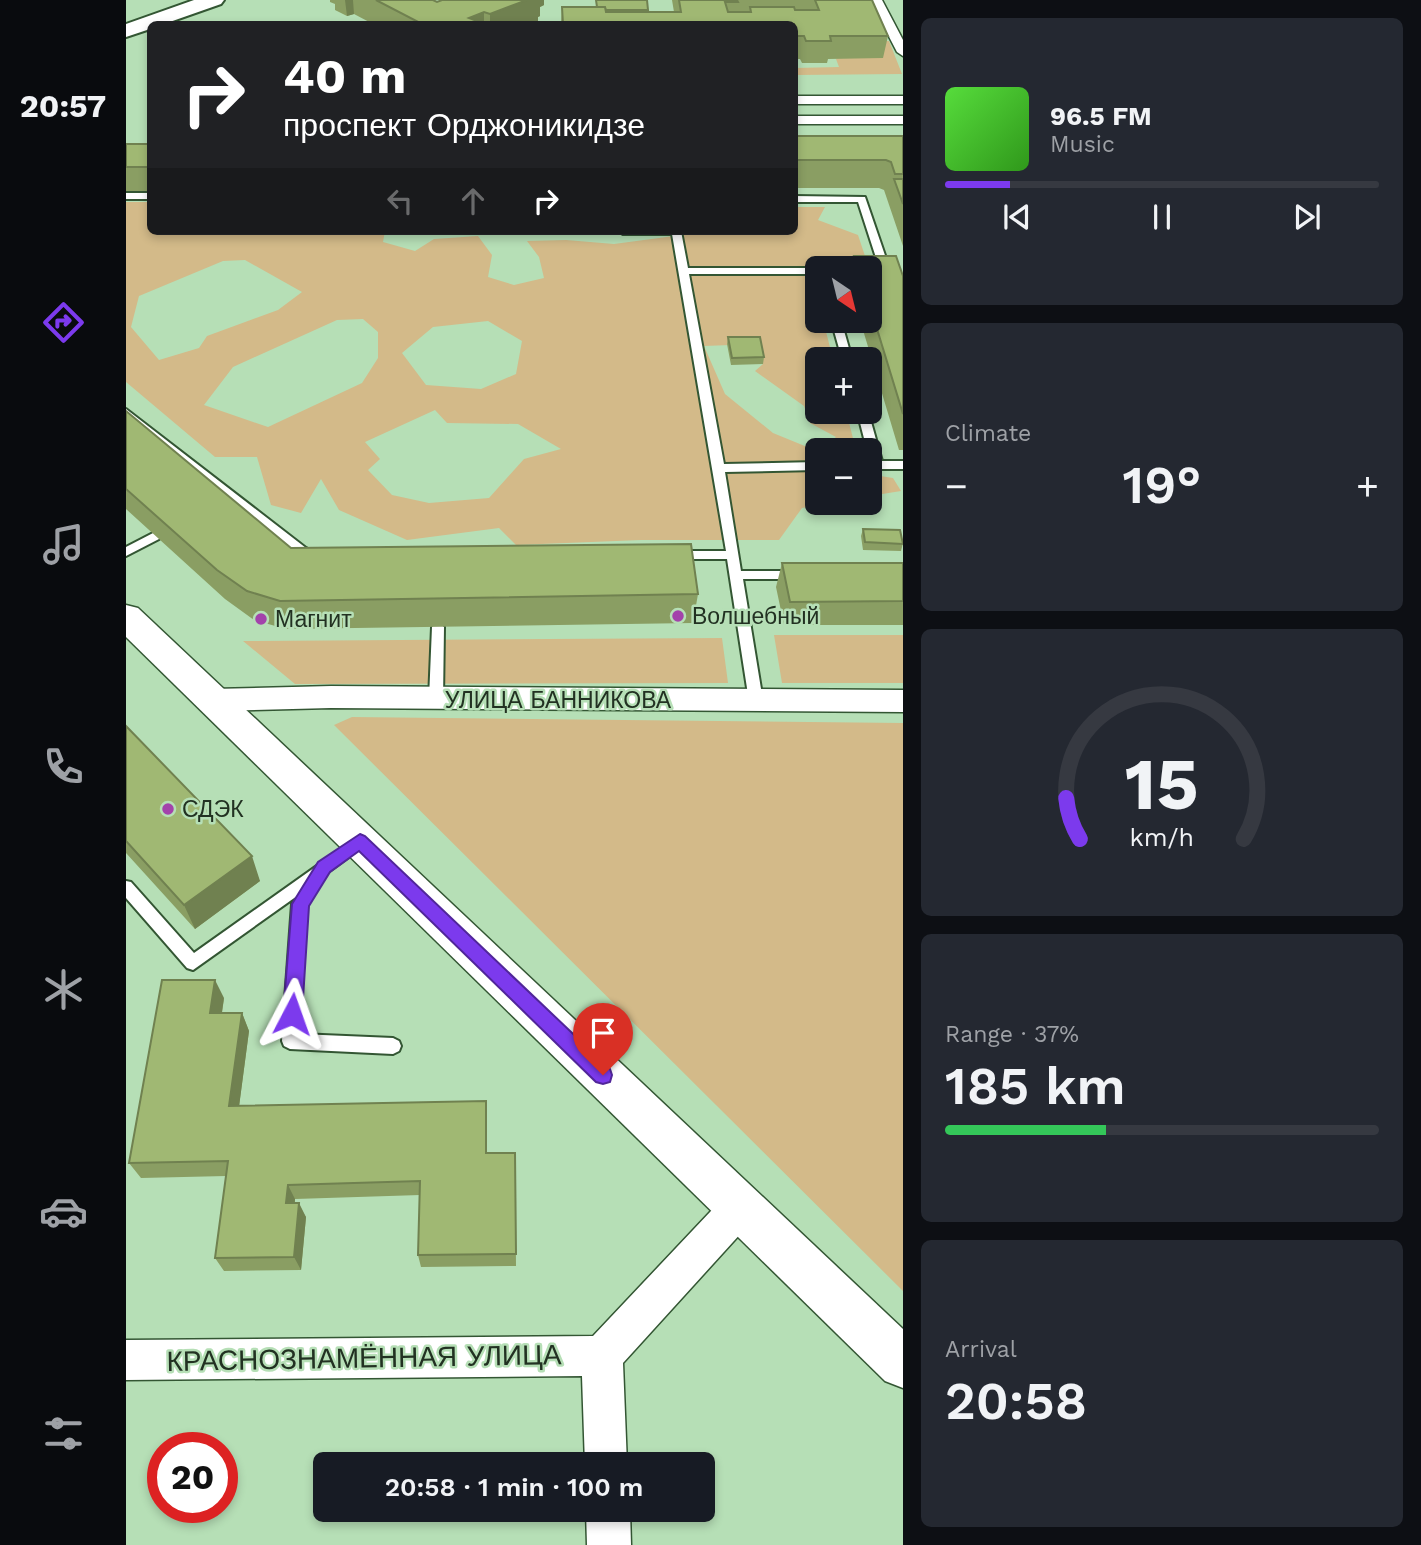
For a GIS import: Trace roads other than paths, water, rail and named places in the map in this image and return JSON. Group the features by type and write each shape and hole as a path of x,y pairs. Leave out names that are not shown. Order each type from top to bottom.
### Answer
{"main road":[{"path":"126,17 174,0"},
{"path":"154,21 214,0"},
{"path":"126,31 147,24"}],"street":[{"path":"876,0 903,52"},
{"path":"798,100 903,100"},
{"path":"798,120 903,120"},
{"path":"126,617 903,1363"},
{"name":"УЛИЦА БАННИКОВА","path":"213,700 903,701"},
{"path":"606,1452 602,1356 740,1207"},
{"name":"КРАСНОЗНАМЁННАЯ УЛИЦА","path":"126,1360 602,1356"},
{"path":"609,1522 610,1545"}],"lane":[{"path":"126,196 147,196"},
{"path":"798,199 862,198 890,270 882,270"},
{"path":"677,235 719,468 756,701"},
{"path":"684,271 805,271"},
{"path":"126,412 226,498 302,551 321,557"},
{"path":"882,465 903,465"},
{"path":"719,468 805,466"},
{"path":"126,552 155,536"},
{"path":"666,555 733,555"},
{"path":"736,575 807,574"},
{"path":"436,699 438,627"},
{"path":"126,887 193,963 360,841"},
{"path":"324,867 300,904 290,1041 393,1046"}],"place":[{"name":"Волшебный","path":"678,616"},
{"name":"Магнит","path":"261,619"},
{"name":"СДЭК","path":"168,809"}]}
